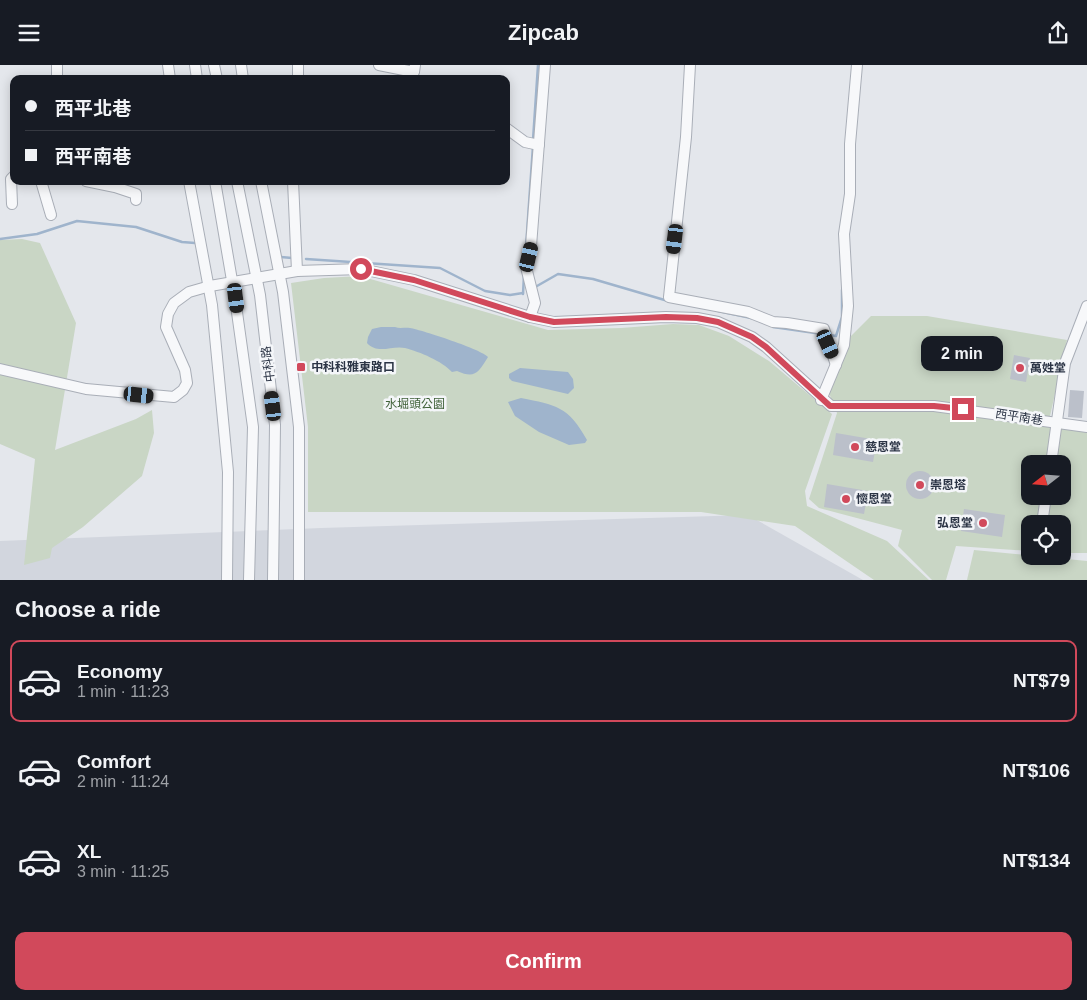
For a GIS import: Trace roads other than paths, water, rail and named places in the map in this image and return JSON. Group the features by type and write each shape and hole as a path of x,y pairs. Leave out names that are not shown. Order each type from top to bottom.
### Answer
{"street":[{"path":"379,65 414,69"},
{"path":"530,317 535,303 526,267 531,246 545,65"},
{"path":"690,65 686,137 668,297 748,313 773,322 824,329 836,365"},
{"path":"0,369 86,389 174,397 183,390 187,383 185,370 166,327 168,314 174,303 189,292 210,286 297,271 361,269 414,280 530,317 554,322 666,317 697,318 718,322 752,337 766,347 821,400 844,345 848,306 844,234 850,194 850,144 856,65"},
{"path":"510,132 525,142 539,145"},
{"path":"10,185 12,204"},
{"path":"42,185 51,215"},
{"path":"105,185 136,194 136,200"},
{"path":"190,185 210,286 228,472 227,580"},
{"name":"中科路","path":"217,185 252,427 249,580"},
{"name":"中科路","path":"238,185 258,279 275,425 273,580"},
{"name":"中科路","path":"262,185 279,274 299,427 299,580"},
{"path":"293,185 297,271"},
{"path":"1052,455 1065,363 1087,306"},
{"name":"西平南巷","path":"821,400 830,406 934,406 1087,427"}],"water":[{"path":"410,328 439,336 464,345 488,357 479,371 468,374 457,371 452,372 424,354 405,348 380,349 371,347 367,343 372,329"},
{"path":"520,368 568,372 573,379 574,388 568,394 512,381 509,378 509,374"},
{"path":"521,398 552,405 560,409 574,420 587,440 585,443 569,445 539,432 515,416 508,402"}],"waterway":[{"path":"533,140 538,65"},
{"path":"526,247 533,146"},
{"path":"0,239 37,234 77,221 136,227 182,242 195,243"},
{"path":"281,257 292,258"},
{"path":"306,259 440,268 485,291 510,295 523,293"},
{"path":"537,286 558,274 593,279 668,301"},
{"path":"523,294 524,275"},
{"path":"830,335 836,336 842,317 842,290"},
{"path":"718,311 751,318"},
{"path":"773,327 822,334"}],"place":[{"name":"中科科雅東路口","path":"301,367"},
{"name":"萬姓堂","path":"1020,368"},
{"name":"慈恩堂","path":"855,447"},
{"name":"崇恩塔","path":"920,485"},
{"name":"懷恩堂","path":"846,499"},
{"name":"弘恩堂","path":"983,523"}],"park label":[{"name":"水堀頭公園","path":"415,404"}]}
